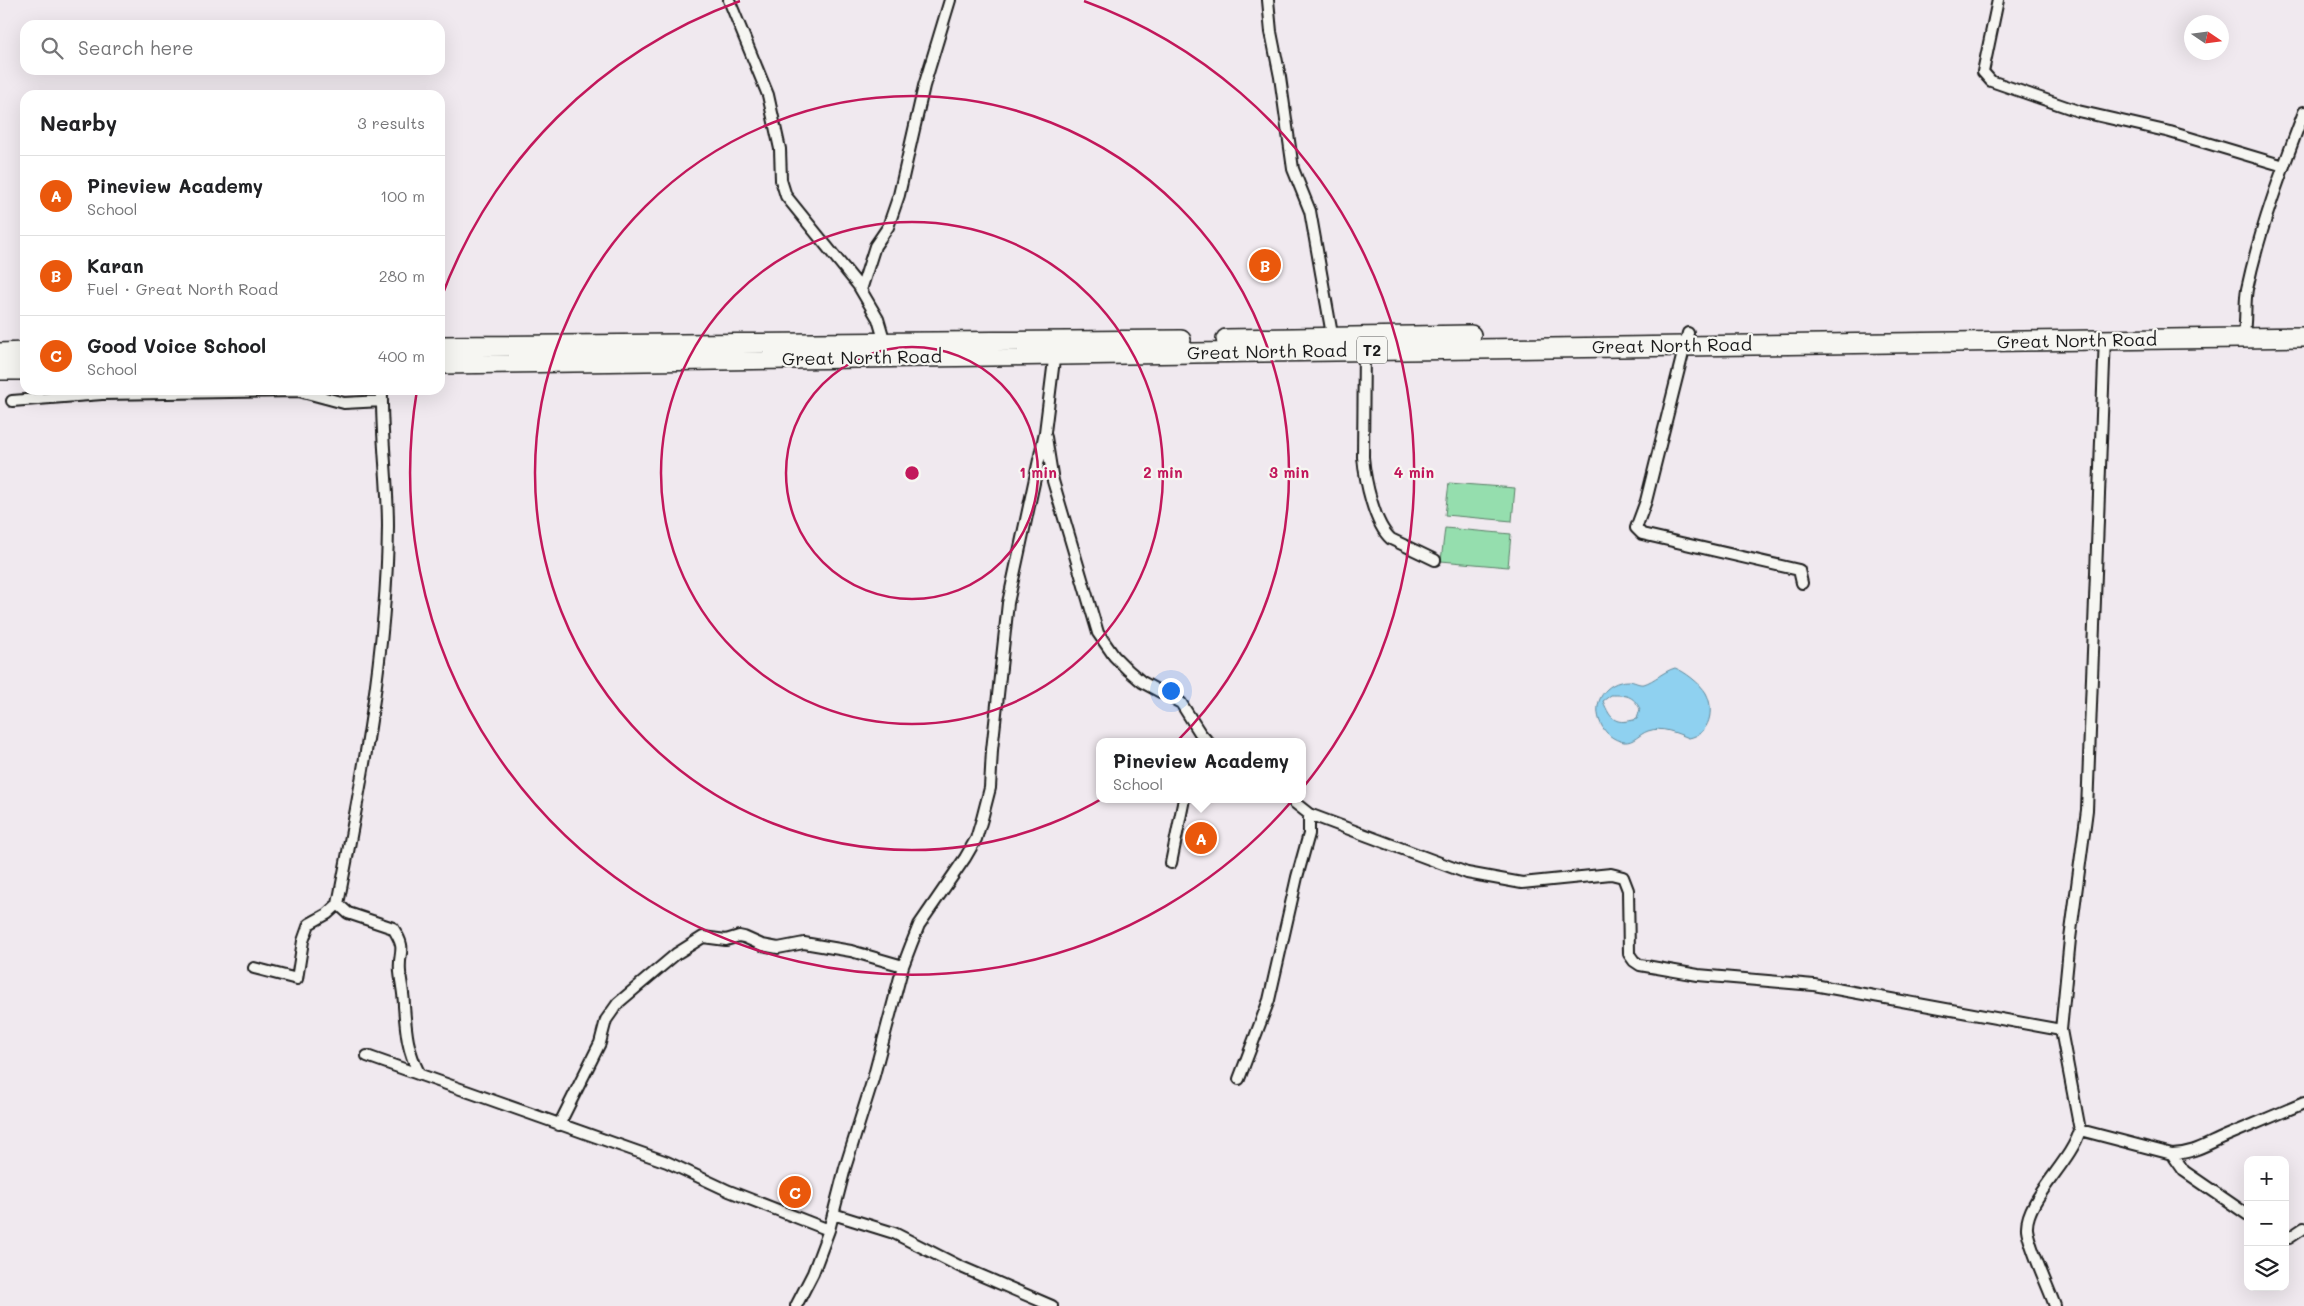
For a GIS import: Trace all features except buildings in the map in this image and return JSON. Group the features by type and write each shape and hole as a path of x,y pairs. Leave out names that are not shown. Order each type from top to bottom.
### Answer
{"highway":[{"name":"Great North Road","path":"2244,334 2304,328"},
{"name":"Great North Road","path":"445,346 886,349 1687,339 1896,334 2105,336 2244,334 2304,337"},
{"name":"Great North Road","path":"445,364 886,349"},
{"path":"0,352 20,352"},
{"path":"0,370 20,370"}],"street":[{"path":"729,0 768,95 780,148 781,180 786,196 861,290 878,319 886,349"},
{"path":"861,290 875,246 888,227 899,195 924,86 950,0"},
{"path":"1268,0 1271,32 1280,76 1293,169 1310,211 1333,344"},
{"path":"1998,0 1983,72 1990,81 2078,111 2170,132 2284,166"},
{"path":"2244,334 2245,305 2252,267 2284,166 2304,112"},
{"path":"2055,1306 2028,1232 2028,1220 2033,1208 2075,1143 2080,1130 2061,1030 2070,939 2087,810 2105,336"},
{"path":"1687,339 1646,501 1636,528 1642,534 1799,570 1802,584"},
{"path":"1365,343 1364,464 1377,518 1385,534 1391,540 1435,560"},
{"path":"796,1306 813,1273 829,1230 845,1168 873,1079 903,966 919,925 965,858 976,839 982,819 990,788 992,750 1008,603 1045,432 1056,348"},
{"path":"12,401 89,395"},
{"path":"314,395 344,403 382,401"},
{"path":"254,968 297,979 303,941 309,924 327,914 338,904 374,699 383,608 388,526 382,395"},
{"path":"1045,432 1052,480 1098,633 1114,656 1135,676 1181,703 1199,738"},
{"path":"1171,863 1183,803"},
{"path":"1295,803 1309,814 1467,873 1522,883 1611,874 1623,877 1628,890 1629,954 1640,965 1683,973 1814,985 2061,1030"},
{"path":"1239,1079 1268,1000 1309,834 1309,814"},
{"path":"338,904 348,913 393,928 403,944 400,969 404,1006 404,1029 410,1057 419,1073"},
{"path":"559,1125 600,1043 606,1020 618,1003 676,954 703,938 726,940 734,937 744,937 762,945 778,948 804,943 851,951 903,966"},
{"path":"367,1056 667,1162 729,1191 829,1230"},
{"path":"2080,1130 2172,1154 2197,1151 2220,1138 2304,1103"},
{"path":"2172,1154 2184,1171 2244,1212"},
{"path":"834,1214 894,1234 958,1266 1052,1306"},
{"path":"2289,1238 2304,1228"}],"green space":[{"path":"1449,483 1515,488 1512,521 1445,515"},
{"path":"1445,528 1511,534 1508,567 1441,561"}],"water":[{"path":"1675,668 1687,675 1706,693 1709,700 1710,714 1709,720 1702,732 1689,738 1658,729 1645,732 1628,742 1616,740 1607,733 1598,716 1598,708 1599,701 1607,689 1620,682 1629,681 1644,684","holes":["1611,695 1632,698 1640,709 1637,719 1624,722 1615,720 1603,701"]}],"place":[{"name":"Karan","path":"1265,265"},
{"name":"Pineview Academy","path":"1201,838"},
{"name":"Good Voice School","path":"795,1192"}]}
